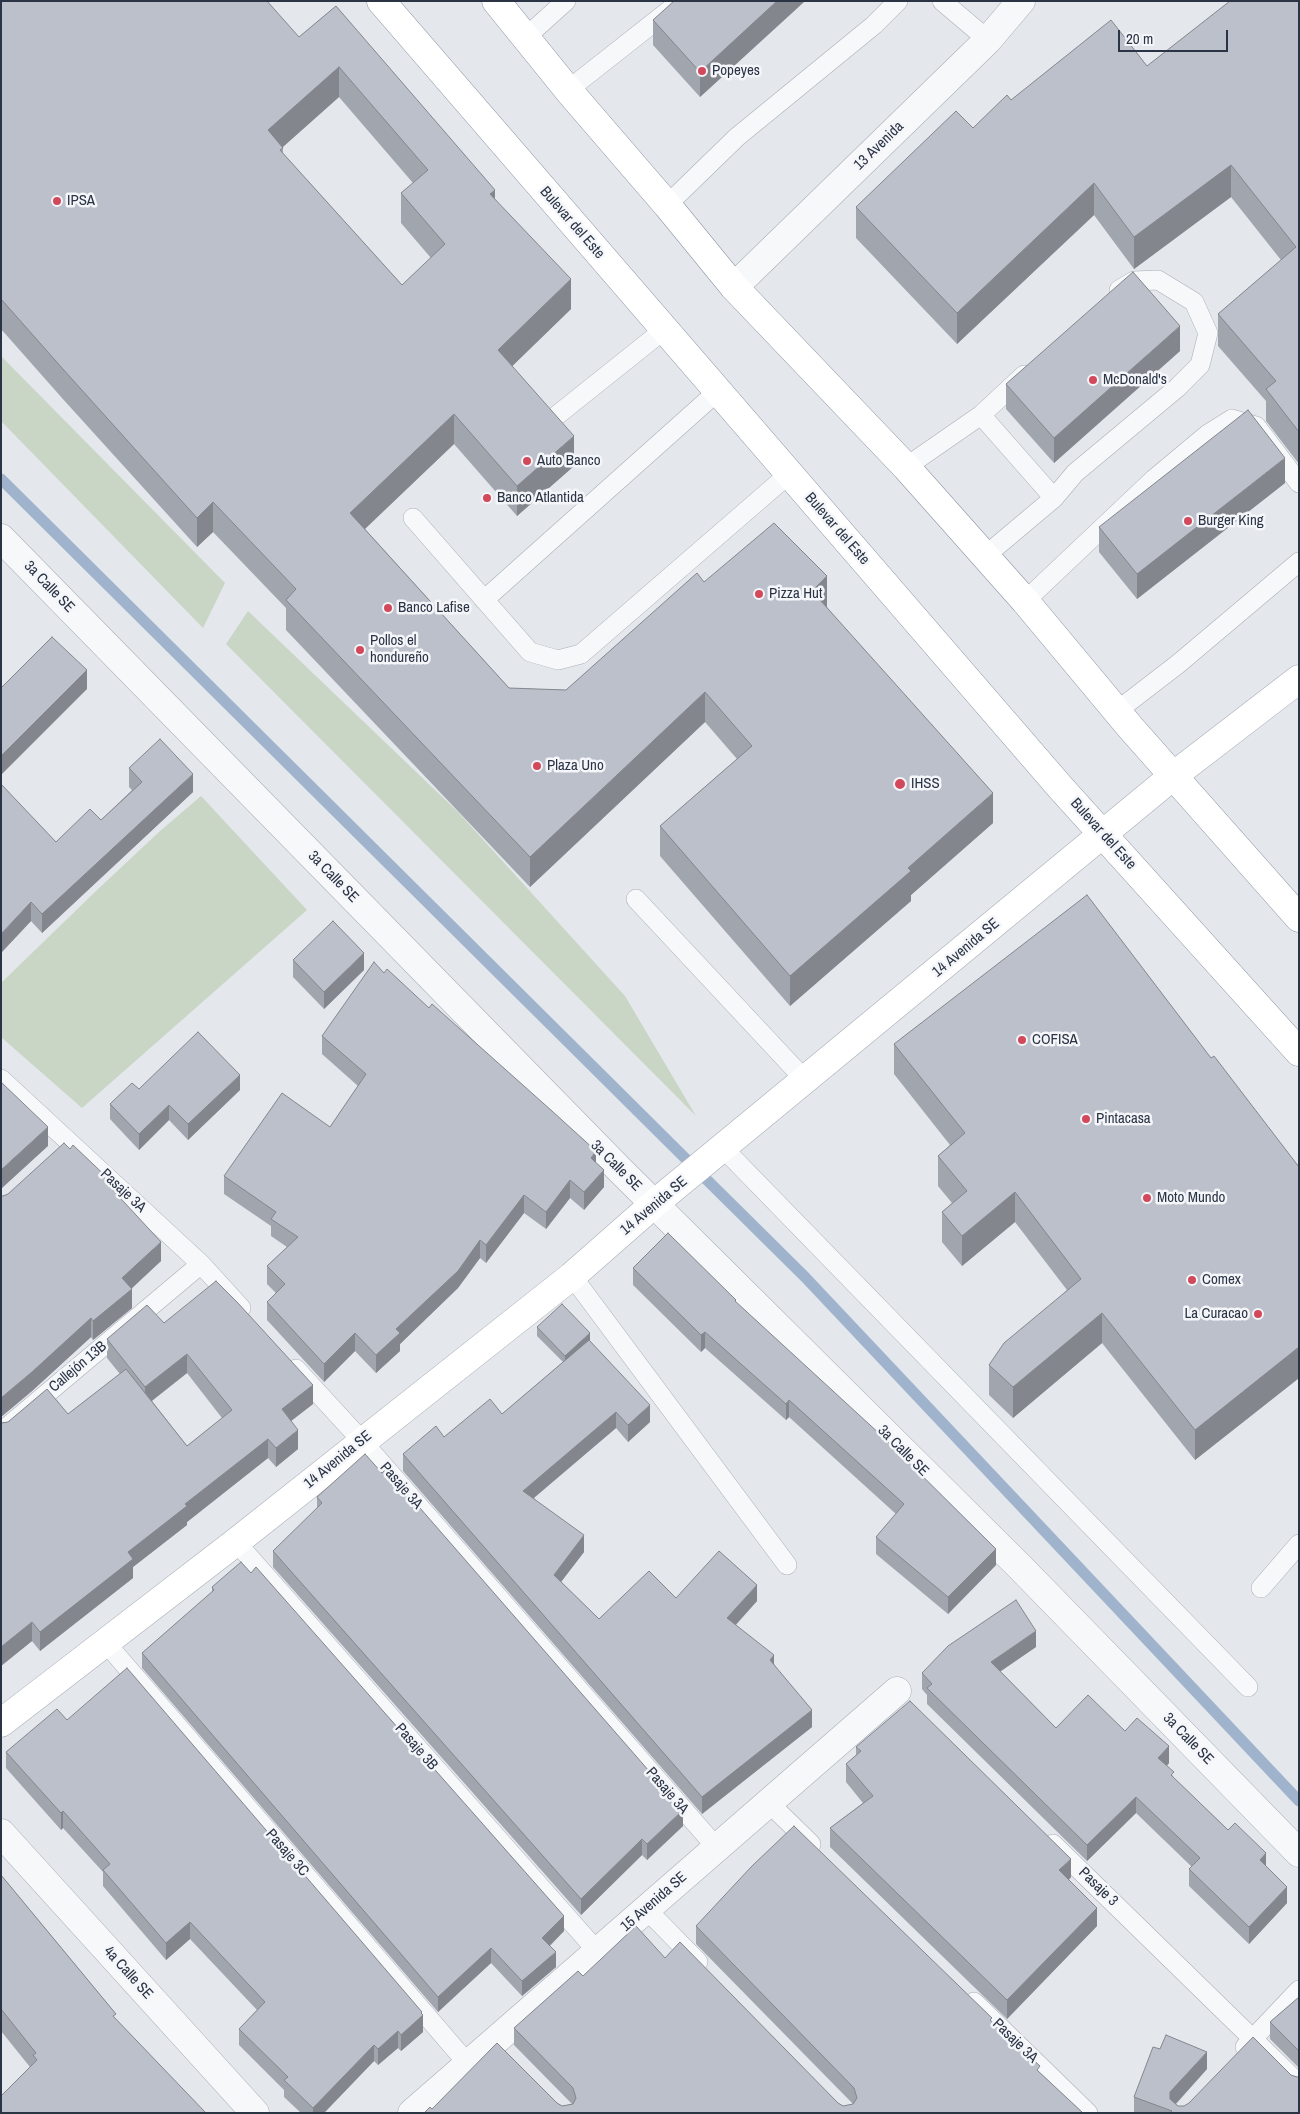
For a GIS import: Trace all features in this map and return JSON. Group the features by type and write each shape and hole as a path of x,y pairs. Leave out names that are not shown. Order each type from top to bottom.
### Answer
{"main road":[{"name":"Bulevar del Este","path":"381,1 1047,772 1299,1052"},
{"path":"496,1 568,90 668,206 734,287 906,467 1025,601 1173,776 1289,894 1299,918"},
{"name":"14 Avenida SE","path":"1,1724 236,1542 572,1276 654,1204 806,1081 1173,776 1299,679"}],"street":[{"name":"13 Avenida","path":"734,287 988,40 1022,1"},
{"name":"3a Calle SE","path":"1,538 654,1204 1020,1568 1299,1853"},
{"name":"15 Avenida SE","path":"412,2113 468,2064 501,2048 597,1952 768,1803 904,1698"},
{"name":"4a Calle SE","path":"1,1833 256,2113"}],"lane":[{"path":"526,37 566,1"},
{"path":"568,90 681,1"},
{"path":"668,206 737,137 874,25 898,1"},
{"path":"942,1 988,40"},
{"path":"985,556 1054,498 1076,473 1177,388 1200,365 1208,333 1194,302 1158,280 1134,281 1106,300"},
{"path":"556,416 664,329"},
{"path":"906,467 981,414 1040,360"},
{"path":"484,600 718,391"},
{"path":"981,414 1054,498"},
{"path":"1025,601 1154,479 1208,434 1232,419 1256,426 1299,483"},
{"path":"413,518 530,652 558,660 581,654 790,474"},
{"path":"1117,711 1178,664 1299,562"},
{"path":"636,899 806,1081"},
{"name":"Pasaje 3A","path":"1,1079 63,1148 201,1264 255,1323"},
{"path":"723,1148 1248,1686"},
{"name":"Callejón 13B","path":"1,1432 201,1264"},
{"path":"572,1276 787,1565"},
{"name":"Pasaje 3A","path":"282,1352 717,1848"},
{"name":"Pasaje 3B","path":"236,1542 597,1952"},
{"path":"1261,1588 1299,1544"},
{"name":"Pasaje 3C","path":"106,1643 468,2064"},
{"path":"768,1803 825,1858"},
{"name":"Pasaje 3","path":"1039,1830 1299,2084"},
{"path":"646,1909 708,1972"},
{"name":"Pasaje 3A","path":"960,1989 1088,2113"},
{"path":"1233,2059 1299,1990"}],"green space":[{"path":"1,356 225,583 203,628 1,421"},
{"path":"248,611 458,812 625,996 696,1116 226,644"},
{"path":"201,796 307,910 82,1108 1,1037 1,983 159,832"}],"building":[{"path":"1,1 267,1 299,37 336,6 495,190 490,194 571,279 498,350 574,436 517,486 454,414 350,513 509,688 566,690 697,573 704,582 774,523 827,576 812,591 993,793 908,868 911,871 790,976 660,826 752,746 705,692 530,857 286,600 296,589 213,502 197,518 1,299","holes":["339,67 428,170 401,193 445,244 402,285 280,150 283,148 268,130"]},
{"path":"674,1 777,1 700,72 653,20"},
{"path":"1230,1 1299,1 1299,432 1266,389 1276,381 1218,314 1296,247 1231,165 1134,237 1094,183 957,313 856,207 956,111 973,128 1007,95 1011,100 1111,20 1147,66"},
{"name":"McDonald's","path":"1133,272 1180,326 1054,438 1006,384"},
{"path":"1248,410 1285,458 1137,574 1099,527"},
{"path":"52,637 87,670 1,756 1,688"},
{"path":"160,739 193,774 42,914 31,902 1,934 1,784 56,842 90,809 101,820 142,782 129,768"},
{"path":"1087,895 1211,1058 1214,1056 1299,1167 1299,1347 1195,1430 1102,1313 1013,1387 989,1365 1004,1343 1081,1279 1015,1192 962,1236 942,1212 967,1191 938,1156 965,1133 894,1044"},
{"path":"333,921 364,953 324,992 293,960"},
{"path":"374,962 384,973 387,969 429,1008 432,1004 552,1111 596,1151 591,1158 604,1170 584,1192 570,1180 546,1212 524,1195 486,1245 480,1240 458,1271 396,1329 400,1333 376,1355 355,1333 324,1364 267,1302 285,1284 267,1266 298,1237 271,1219 276,1212 224,1176 282,1093 330,1127 366,1074 322,1036"},
{"path":"198,1032 240,1075 188,1124 169,1105 139,1134 110,1104 132,1083 139,1089"},
{"path":"1,1082 48,1127 1,1170"},
{"path":"64,1143 70,1149 73,1145 115,1185 112,1189 161,1242 122,1278 132,1289 93,1321 91,1318 1,1398 1,1196 8,1194"},
{"path":"668,1233 735,1301 882,1436 996,1549 948,1597 876,1537 904,1504 789,1400 786,1404 705,1332 701,1335 633,1268"},
{"path":"216,1281 313,1385 282,1409 298,1430 276,1448 268,1439 185,1504 187,1506 128,1552 133,1559 40,1632 32,1622 1,1647 1,1423 8,1422 47,1389 68,1414 126,1369 187,1446 232,1410 187,1354 145,1387 107,1339 147,1305 164,1323"},
{"path":"562,1304 590,1333 565,1356 537,1327"},
{"path":"589,1340 650,1405 628,1425 616,1412 523,1491 584,1535 554,1575 599,1619 649,1571 676,1598 719,1551 757,1585 727,1618 774,1655 770,1660 812,1710 702,1797 403,1454 436,1426 444,1437 490,1399 502,1414"},
{"path":"365,1454 382,1473 386,1469 683,1810 647,1844 642,1839 581,1899 273,1551 322,1503 317,1497"},
{"path":"241,1562 251,1573 256,1567 564,1916 542,1938 556,1952 522,1981 491,1948 438,1997 142,1653 214,1590 212,1587"},
{"path":"1016,1600 1036,1631 991,1662 1056,1728 1088,1695 1125,1731 1137,1718 1169,1746 1158,1758 1174,1772 1171,1775 1228,1830 1235,1823 1266,1853 1260,1860 1287,1887 1249,1927 1189,1869 1200,1858 1136,1797 1087,1845 927,1688 932,1684 922,1673 948,1646"},
{"path":"127,1668 422,2012 423,2015 401,2035 398,2031 378,2049 374,2045 313,2108 284,2080 288,2077 239,2029 265,2002 190,1922 166,1943 103,1870 110,1864 63,1811 61,1813 6,1752 57,1709 67,1720"},
{"path":"910,1701 1071,1859 1059,1870 1097,1908 1007,2000 830,1828 873,1796 846,1764 861,1751 856,1747"},
{"path":"794,1826 992,2018 990,2020 1040,2066 1037,2070 1083,2113 424,2113 430,2107 432,2109 497,2043 557,2103 562,2106 573,2104 576,2098 573,2088 514,2028 578,1971 583,1976 636,1926 665,1958 680,1942 838,2103 843,2106 853,2104 857,2098 854,2088 696,1926 752,1866"},
{"path":"1,1875 116,2014 113,2016 206,2113 1,2113 1,2096 37,2060 33,2055 36,2053 1,2009"},
{"path":"1299,1997 1299,2051 1270,2022"},
{"path":"1166,2035 1207,2052 1170,2092 1170,2099 1178,2106 1184,2106 1189,2103 1253,2037 1291,2075 1299,2077 1299,2113 1170,2113 1172,2111 1134,2097 1153,2047 1160,2049"}],"waterway":[{"path":"1,479 689,1162"},
{"path":"705,1178 805,1277 1299,1801"}],"place":[{"name":"Popeyes","path":"702,71"},
{"name":"IPSA","path":"57,201"},
{"name":"McDonald's","path":"1093,380"},
{"name":"Auto Banco","path":"527,461"},
{"name":"Banco Atlantida","path":"487,498"},
{"name":"Burger King","path":"1188,521"},
{"name":"Pizza Hut","path":"759,594"},
{"name":"Banco Lafise","path":"388,608"},
{"name":"Pollos el hondureño","path":"360,650"},
{"name":"Plaza Uno","path":"537,766"},
{"name":"IHSS","path":"900,784"},
{"name":"COFISA","path":"1022,1040"},
{"name":"Pintacasa","path":"1086,1119"},
{"name":"Moto Mundo","path":"1147,1198"},
{"name":"Comex","path":"1192,1280"},
{"name":"La Curacao","path":"1258,1314"}]}
